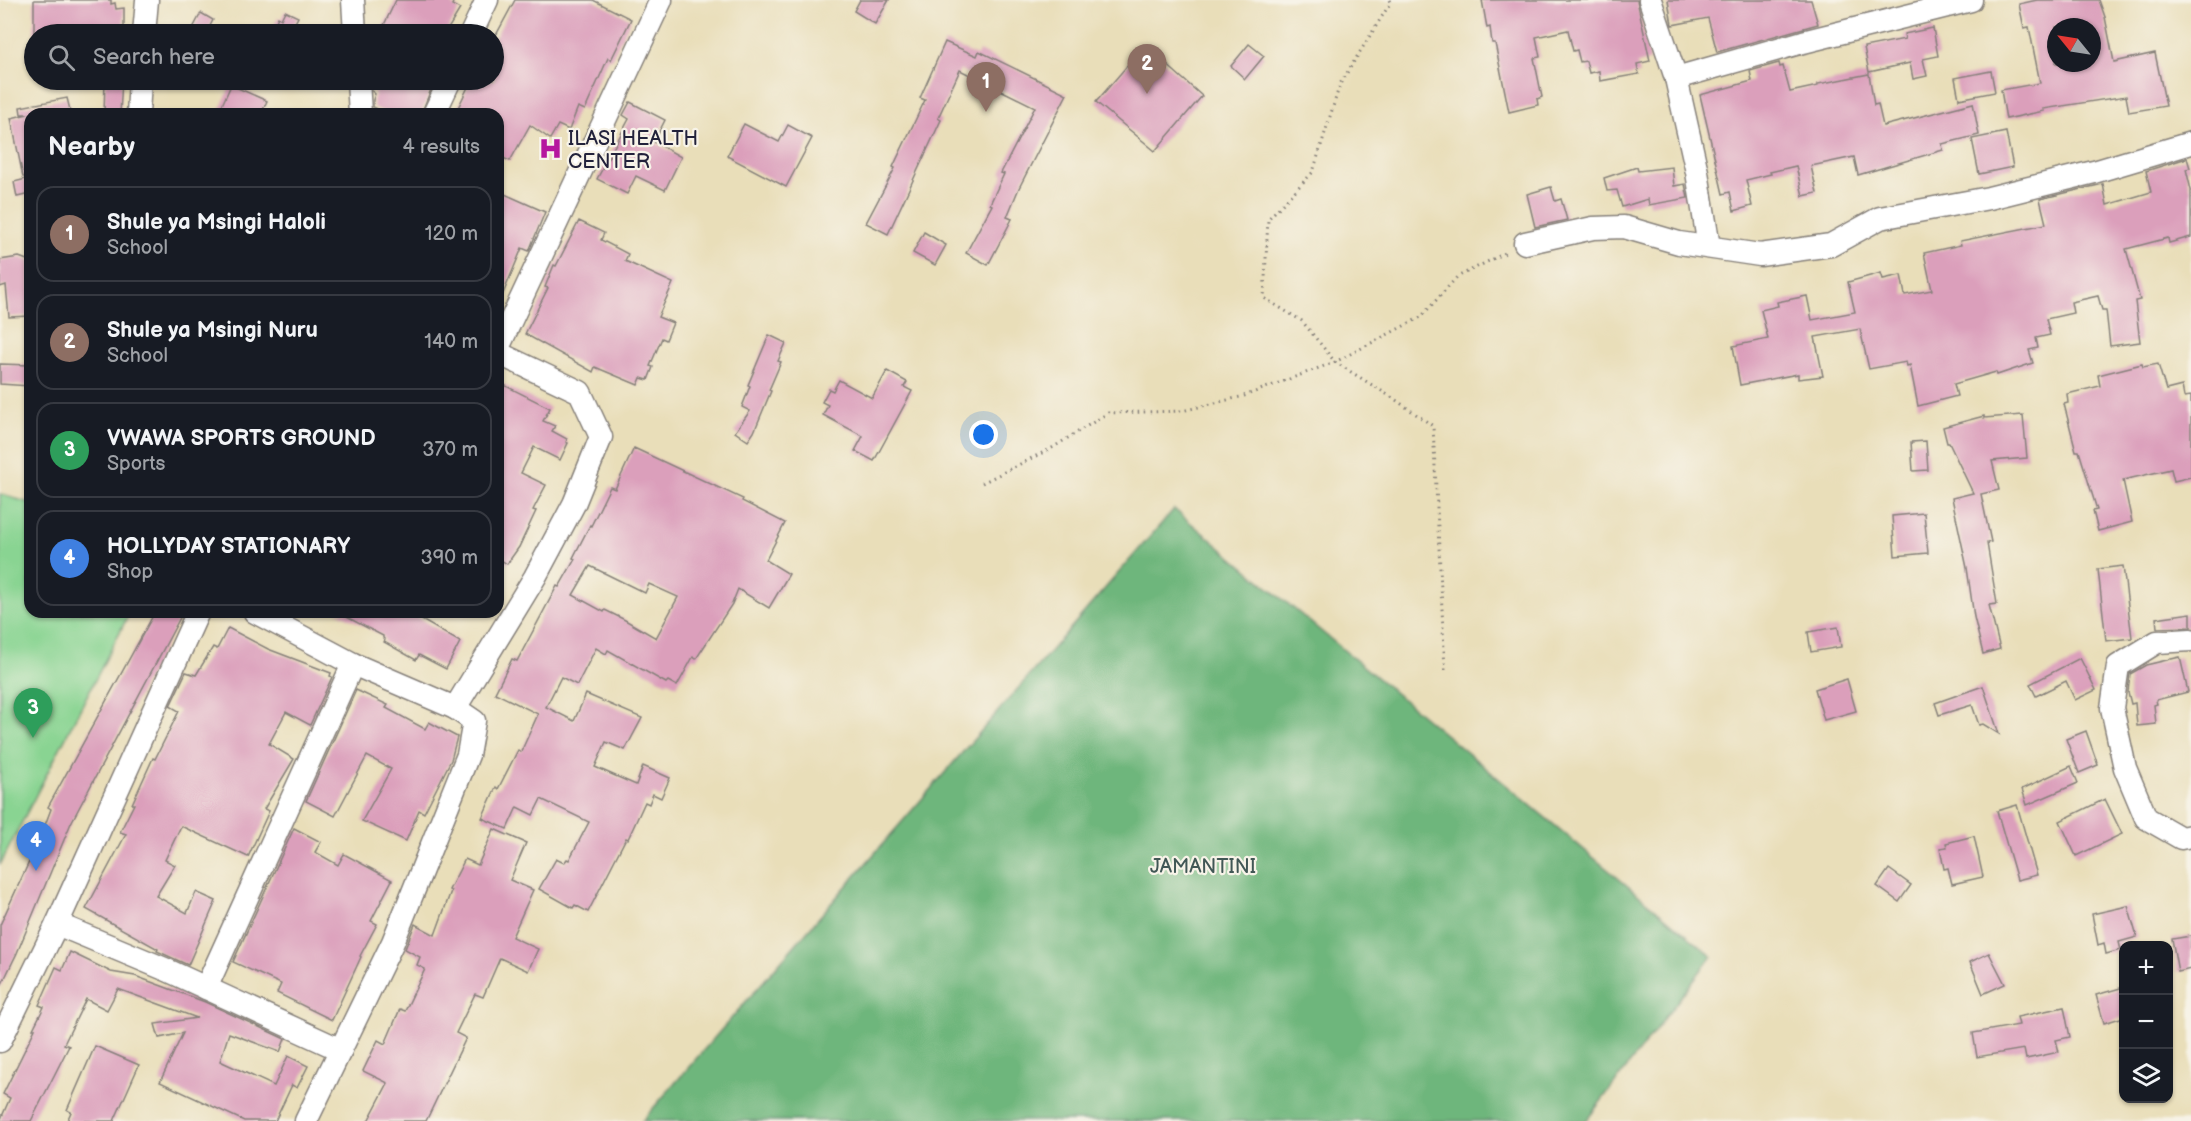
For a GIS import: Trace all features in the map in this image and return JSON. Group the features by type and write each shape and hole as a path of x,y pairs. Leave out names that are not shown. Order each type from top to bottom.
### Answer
{"street":[{"path":"145,24 147,0"},
{"path":"352,0 354,24"},
{"path":"476,24 487,0"},
{"path":"504,335 661,0"},
{"path":"1650,0 1676,78 1697,172 1709,248"},
{"path":"1676,78 1803,42 1971,0"},
{"path":"138,108 139,90"},
{"path":"359,90 360,108"},
{"path":"437,108 445,90"},
{"path":"1525,243 1593,228 1624,227 1679,243 1760,255 1831,244 1880,218 1989,198 2094,172 2191,142"},
{"path":"455,708 535,577 574,504 601,437 580,392 504,356"},
{"path":"0,1041 57,924 195,618"},
{"path":"266,618 353,664 455,708 474,721 468,755 393,942 306,1121"},
{"path":"2191,640 2157,642 2118,666 2112,708 2125,768 2146,819 2181,838 2191,836"},
{"path":"206,988 353,664"},
{"path":"57,924 206,988 341,1050"}],"path":[{"path":"1390,0 1391,2 1340,84 1313,172 1268,219 1264,298 1302,321 1335,363 1393,398 1433,426 1445,670"},
{"path":"982,483 1053,448 1108,413 1182,411 1244,396 1335,363 1421,317 1457,277 1525,243"}],"green space":[{"path":"0,494 24,501 24,618 127,618 0,865"},
{"name":"JAMANTINI","path":"1174,509 1712,956 1586,1121 642,1121"}],"building":[{"path":"34,0 111,0 111,4 115,3 116,9 124,8 124,24 34,24"},
{"path":"396,0 454,0 452,5 460,9 451,24 384,24"},
{"path":"515,0 593,0 631,19 611,60 608,58 585,110 578,107 569,130 558,125 550,139 530,125 510,161 504,158 504,108 458,108 467,90 504,90 504,24 502,24"},
{"path":"860,0 889,0 875,24 854,11"},
{"path":"1482,0 1637,0 1650,61 1637,64 1639,74 1600,81 1599,71 1589,73 1586,61 1580,62 1577,50 1573,51 1568,30 1536,37 1540,57 1534,58 1542,97 1537,99 1538,105 1509,112 1495,43 1492,43 1490,27 1487,28"},
{"path":"1668,0 1811,0 1818,24 1717,52 1708,18 1672,25"},
{"path":"2037,0 2099,0 2105,17 2114,62 2155,53 2166,106 2129,112 2126,96 2043,109 2044,111 2006,119 2001,90 2040,83 2029,27 2024,28 2019,4"},
{"path":"285,11 298,17 294,24 275,24 278,17 281,19"},
{"path":"201,13 213,20 211,24 195,24"},
{"path":"1933,28 1938,56 1923,59 1927,76 1913,79 1910,63 1869,72 1864,47 1905,39 1904,34"},
{"path":"945,42 977,56 979,51 1067,94 1019,188 1007,217 1012,219 988,265 966,253 992,205 990,204 1004,174 1001,173 1035,107 960,70 938,118 941,120 888,234 866,223 895,168 893,167 925,100 920,98"},
{"path":"1249,44 1264,56 1245,79 1231,66"},
{"path":"1145,45 1202,96 1155,151 1096,102"},
{"path":"1779,63 1780,67 1783,66 1790,92 1869,74 1874,105 1878,104 1883,126 1973,103 1979,135 1942,144 1943,150 1858,175 1854,157 1811,166 1817,193 1803,196 1796,166 1770,172 1771,174 1746,180 1752,206 1734,211 1730,192 1723,194 1700,95 1752,81 1750,71"},
{"path":"1991,71 1995,92 1959,99 1955,78"},
{"path":"105,90 121,90 120,108 104,108"},
{"path":"229,90 242,90 267,101 264,108 221,108"},
{"path":"431,90 423,108 375,108 373,107 375,94 372,91"},
{"path":"67,98 70,108 24,108 24,114 21,114 20,107"},
{"path":"630,102 665,120 654,142 681,157 665,190 636,176 627,194 597,179 629,119 623,115"},
{"path":"24,115 24,177 23,177 11,118"},
{"path":"744,124 779,142 788,125 812,138 786,187 727,156"},
{"path":"2006,132 2013,167 1979,174 1972,139"},
{"path":"2187,158 2190,168 2186,169 2191,190 2191,237 2169,243 2168,238 2126,249 2140,300 2135,301 2140,342 2110,346 2106,310 2102,310 2098,296 2071,302 2073,313 2046,319 2050,335 2036,338 2038,348 2029,350 2033,363 1997,375 1996,372 1954,384 1957,396 1918,406 1910,365 1907,366 1906,362 1869,369 1860,329 1815,337 1823,376 1798,379 1798,374 1740,385 1733,346 1768,339 1761,310 1778,306 1777,302 1807,296 1812,320 1855,312 1848,282 1881,273 1883,279 1901,275 1905,295 1932,290 1924,253 1961,245 1960,241 2046,224 2040,199 2103,184 2107,205 2151,192 2146,171"},
{"path":"1637,167 1638,171 1672,167 1674,186 1685,184 1688,198 1649,205 1648,199 1622,207 1617,190 1607,191 1604,178"},
{"path":"24,180 24,195 17,197 14,182"},
{"path":"1551,187 1555,201 1561,199 1567,220 1535,227 1527,194"},
{"path":"504,194 545,212 529,251 522,248 504,292"},
{"path":"579,221 604,233 601,240 628,254 625,261 673,283 658,317 673,323 666,340 662,338 650,366 653,367 648,380 641,378 638,385 595,367 593,372 525,334 548,288 545,287 554,265 556,266"},
{"path":"924,232 946,245 935,265 913,253"},
{"path":"19,257 24,259 24,316 9,317 6,285 0,287 0,260"},
{"path":"769,335 786,343 778,361 781,362 769,390 771,391 748,441 735,432 750,411 742,407 750,386 748,385"},
{"path":"0,364 24,365 24,386 0,384"},
{"path":"2142,364 2143,367 2158,364 2166,390 2182,386 2184,397 2191,396 2191,477 2174,481 2171,469 2123,480 2132,522 2098,531 2093,511 2097,510 2079,451 2076,451 2064,404 2068,403 2067,394 2100,386 2098,375"},
{"path":"887,371 907,382 904,387 912,391 874,461 855,451 863,436 823,415 828,405 822,402 829,389 833,391 839,380 872,398"},
{"path":"504,385 550,408 543,421 555,426 552,431 567,439 568,443 560,460 534,447 521,473 546,485 533,510 536,511 519,547 507,564 504,562"},
{"path":"2023,415 2027,458 1992,461 1999,490 1981,494 1991,542 1987,543 1997,604 1989,605 2000,649 1983,654 1952,498 1973,493 1947,443 1943,427 1984,416 1984,418"},
{"path":"1926,441 1928,470 1913,471 1911,442"},
{"path":"634,448 743,499 742,501 785,523 766,560 789,574 769,608 738,589 732,604 696,659 693,657 677,686 668,681 666,683 608,650 606,654 596,648 577,685 561,677 546,707 574,721 586,694 642,718 625,750 606,742 595,767 636,785 643,766 670,778 661,798 653,794 649,804 645,802 628,839 626,838 588,912 575,905 573,908 539,889 556,859 564,863 567,859 569,860 589,822 541,799 533,815 517,807 507,829 482,818 496,787 498,789 518,750 521,752 538,714 495,693 512,659 517,661 557,586 559,587 575,559 573,558 610,487 615,489","holes":["590,566 645,593 649,584 678,597 656,638 573,595"]},
{"path":"1924,513 1928,553 1895,556 1892,516"},
{"path":"2123,566 2132,638 2106,641 2098,569"},
{"path":"2191,613 2191,627 2157,628 2156,618"},
{"path":"152,618 180,618 71,823 0,988 0,925 41,836 51,809 48,807"},
{"path":"348,618 418,618 460,642 446,669 419,655 416,660 384,642 383,636"},
{"path":"1838,627 1841,647 1811,652 1808,632"},
{"path":"228,628 268,649 331,673 332,677 310,725 286,712 269,744 294,759 264,809 269,811 248,857 181,826 165,860 175,865 156,896 187,913 196,892 216,901 188,965 157,951 158,949 86,909 126,834 120,832 134,804 132,804 153,758 155,759 179,711 170,706 186,672 196,675 213,647 217,649"},
{"path":"2180,657 2188,692 2156,700 2157,704 2154,705 2156,724 2137,726 2135,703 2131,704 2128,692 2130,674 2146,665"},
{"path":"2080,658 2096,690 2075,700 2066,681 2036,696 2030,684"},
{"path":"1847,679 1856,711 1824,720 1815,689"},
{"path":"1983,686 1999,734 1983,724 1979,725 1972,705 1939,715 1935,703"},
{"path":"356,690 388,705 386,708 425,729 429,722 457,737 451,760 424,813 419,810 406,841 362,821 391,769 367,756 335,816 306,801"},
{"path":"2086,731 2098,765 2079,773 2066,739"},
{"path":"2071,766 2078,783 2027,805 2022,789"},
{"path":"2105,799 2122,834 2076,856 2060,821"},
{"path":"2017,805 2037,875 2017,880 1997,811"},
{"path":"294,828 321,842 315,852 338,865 344,854 392,880 371,921 377,924 360,956 332,1020 277,993 281,984 233,962"},
{"path":"494,829 526,843 510,880 533,890 512,937 538,949 528,971 500,958 483,997 475,994 456,1033 466,1038 426,1121 368,1121 388,1083 363,1071 378,1040 385,1044 400,1009 405,1011 425,969 417,965 420,957 405,949 415,924 435,935 451,891 449,890 465,859 478,865"},
{"path":"1974,836 1983,877 1952,884 1948,868 1944,869 1940,848 1947,847 1946,843"},
{"path":"1889,869 1911,885 1899,902 1877,886"},
{"path":"2128,906 2137,937 2119,941 2119,951 2106,954 2104,943 2098,945 2092,914"},
{"path":"2191,936 2191,969 2178,972 2172,939"},
{"path":"70,952 111,972 135,976 205,1002 285,1039 280,1052 229,1033 220,1061 274,1086 288,1056 308,1066 297,1088 292,1085 275,1121 244,1121 160,1082 183,1033 159,1038 155,1024 197,1018 118,989 107,1010 86,999 64,1044 69,1046 31,1121 0,1121 10,1098 3,1094 44,1007 39,1005 56,967 62,970"},
{"path":"1989,953 2005,984 1983,994 1970,962"},
{"path":"2119,988 2119,1018 2104,1023 2096,995"},
{"path":"2064,1007 2070,1037 2056,1040 2059,1052 2026,1059 2024,1049 1977,1057 1973,1033 2019,1025 2017,1017"},
{"path":"95,1046 139,1065 114,1121 67,1121 71,1112 67,1110"}],"place":[{"name":"Shule ya Msingi Nuru","path":"1147,94"},
{"name":"Shule ya Msingi Haloli","path":"986,112"},
{"name":"ILASI HEALTH CENTER","path":"550,149"},
{"name":"VWAWA SPORTS GROUND","path":"33,738"},
{"name":"HOLLYDAY STATIONARY","path":"36,871"}]}
